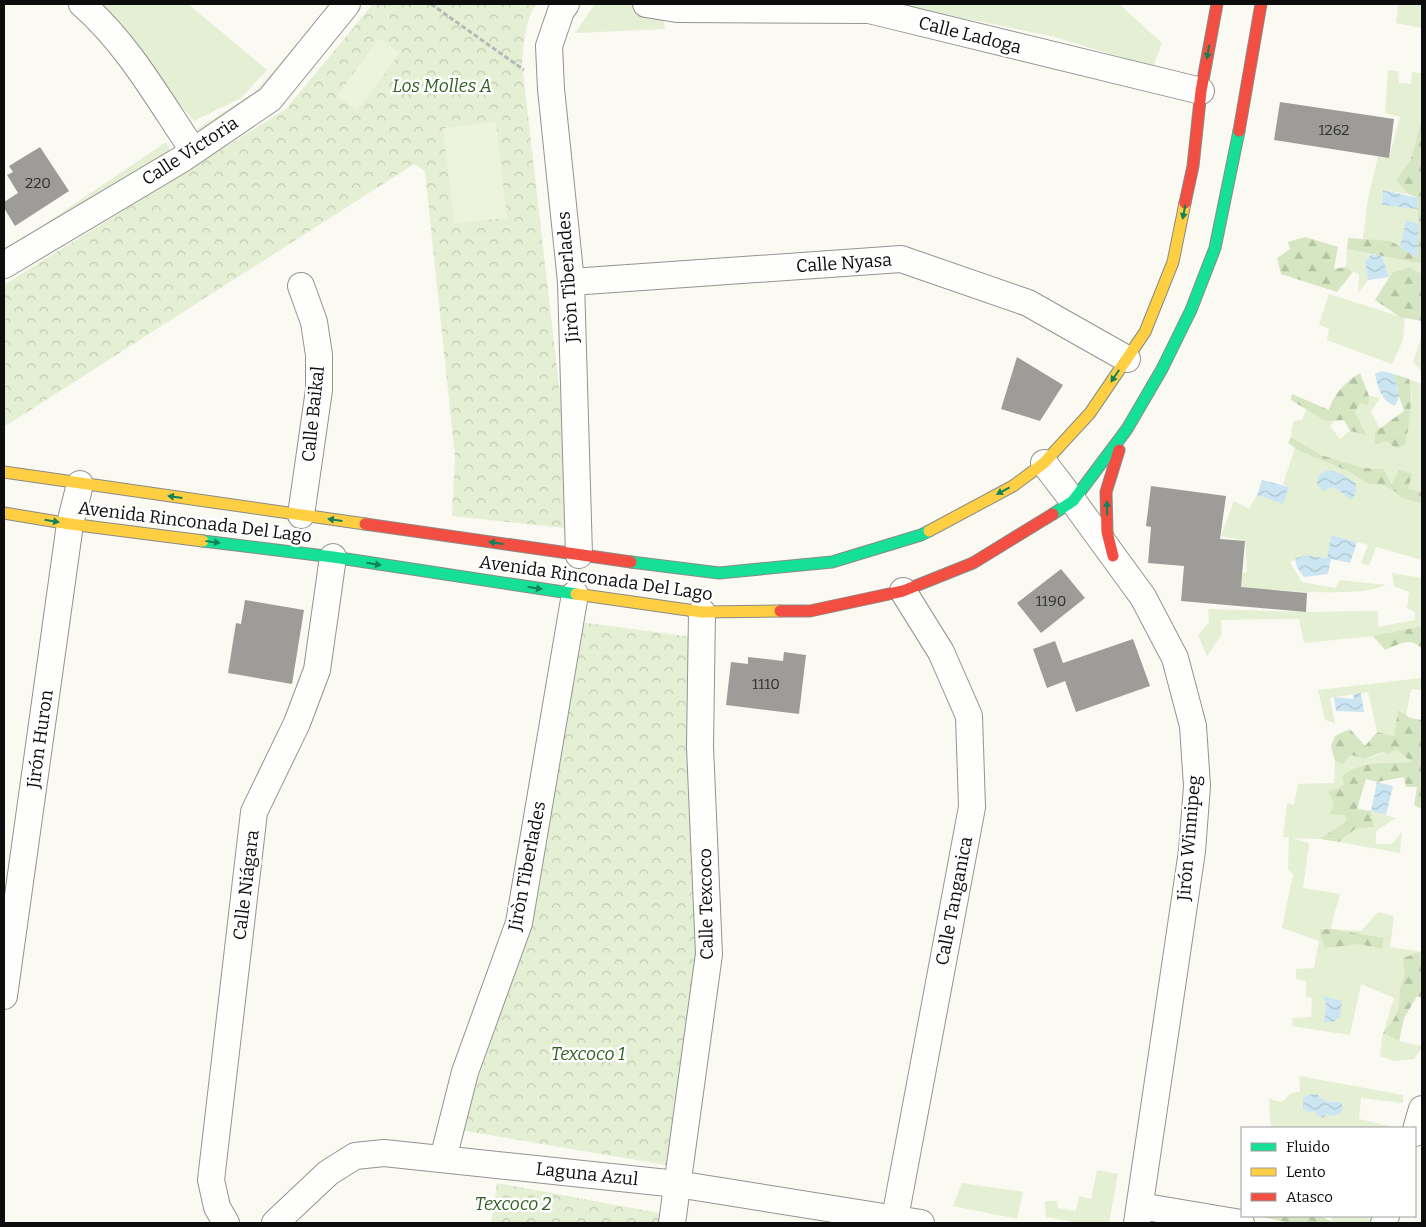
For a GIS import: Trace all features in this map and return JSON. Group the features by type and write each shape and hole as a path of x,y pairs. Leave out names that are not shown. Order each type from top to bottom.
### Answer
{"street":[{"path":"82,4 126,52 193,150"},
{"name":"Calle Victoria","path":"4,265 193,150 270,99 347,4"},
{"name":"Jiròn Tiberlades","path":"566,4 561,10 550,46 552,89 571,282 579,555"},
{"name":"Calle Ladoga","path":"646,4 677,9 869,10 1201,91"},
{"name":"Avenida Rinconada Del Lago","path":"4,472 579,555 719,573 832,562 921,535 1013,486 1044,463 1090,413 1145,332 1173,262 1193,166 1201,91 1217,4"},
{"name":"Avenida Rinconada Del Lago","path":"4,513 70,524 333,557 702,612 810,611 903,591 972,563 996,550 1073,500 1127,429 1162,369 1191,310 1215,248 1235,154 1261,4"},
{"name":"Calle Nyasa","path":"571,282 901,260 1028,303 1127,358"},
{"name":"Calle Baikal","path":"301,286 314,322 319,355 319,381 301,515"},
{"path":"1113,556 1107,532 1106,492 1115,460 1127,429"},
{"name":"Jirón Winnipeg","path":"1044,463 1073,500 1142,597 1175,658 1193,726 1197,786 1192,850 1138,1215"},
{"name":"Jirón Huron","path":"4,996 70,524 80,484"},
{"name":"Calle Niágara","path":"226,1223 217,1207 211,1180 232,995 247,887 254,812 297,723 317,670 333,557"},
{"name":"Calle Tanganica","path":"894,1221 972,806 968,716 941,652 903,591"},
{"name":"Jiròn Tiberlades","path":"443,1159 465,1072 519,922 575,594"},
{"name":"Calle Texcoco","path":"672,1223 709,954 700,747 702,612"},
{"path":"1416,1130 1422,1109"},
{"name":"Laguna Azul","path":"276,1223 328,1172 355,1156 384,1153 677,1184 894,1221 920,1223"},
{"path":"1138,1215 1241,1223"}],"path":[{"path":"431,4 552,89"}],"green space":[{"path":"93,4 188,4 267,70 241,98 194,121"},
{"path":"331,4 260,98 202,132 197,129 255,92"},
{"name":"Los Molles A","path":"373,4 536,4 527,24 522,63 566,448 564,528 452,516 455,457 425,171 414,164 4,427 4,285 286,109"},
{"path":"595,4 662,4 665,29 575,33"},
{"path":"896,4 1119,4 1162,43 1153,67 1055,37"},
{"path":"1398,4 1422,4 1422,28 1396,23"},
{"path":"379,38 400,53 357,111 337,96"},
{"path":"1422,66 1422,123 1420,124 1411,159 1396,180 1408,194 1383,190 1382,205 1417,209 1419,224 1406,220 1400,247 1391,241 1363,240 1367,204 1378,156 1389,158 1400,117 1385,113 1388,70 1398,71 1399,83 1411,84 1412,72 1421,73"},
{"path":"496,122 507,218 454,223 443,128"},
{"path":"1422,123 1422,264 1347,249 1348,238 1391,241 1417,258 1418,198 1408,194 1396,180 1411,159 1420,124"},
{"path":"166,142 171,152 5,251"},
{"path":"1305,237 1338,247 1334,269 1346,267 1353,272 1337,292 1281,274 1277,258 1290,249 1288,242"},
{"path":"1347,249 1370,254 1365,262 1368,280 1358,293 1359,275 1346,267"},
{"path":"1382,256 1422,264 1422,269 1419,273 1392,273 1389,277"},
{"path":"1410,267 1419,273 1422,271 1422,321 1400,317 1375,300 1392,273"},
{"path":"1329,294 1405,318 1403,340 1392,364 1327,340 1329,329 1319,324"},
{"path":"1422,335 1422,372 1413,362"},
{"path":"1360,373 1369,396 1368,406 1360,403 1355,412 1367,435 1350,431 1344,420 1325,421 1291,400 1292,394 1329,410 1341,389"},
{"path":"1394,374 1409,379 1411,396 1410,420 1405,444 1397,449 1386,441 1375,446 1375,432 1404,411"},
{"path":"1409,379 1422,384 1422,492 1408,489 1412,474 1393,485 1384,469 1363,468 1321,455 1291,437 1293,421 1302,420 1307,409 1325,421 1336,419 1330,426 1340,439 1350,431 1367,434 1355,412 1360,403 1368,405 1369,396 1380,398 1371,412 1380,429 1375,432 1376,446 1386,441 1397,449 1412,398"},
{"path":"1291,437 1321,455 1363,468 1384,469 1392,484 1399,470 1412,474 1408,489 1422,492 1422,504 1402,498 1396,492 1380,484 1369,484 1348,471 1300,451 1288,443"},
{"path":"1295,448 1348,471 1369,484 1380,484 1396,492 1402,498 1422,504 1422,560 1376,547 1369,566 1361,563 1368,545 1331,535 1327,558 1304,555 1290,562 1302,582 1335,588 1340,580 1386,585 1370,590 1347,592 1301,592 1236,587 1239,576 1247,571 1245,541 1221,536 1234,501 1249,509 1257,495 1283,504 1288,487 1283,484"},
{"path":"1392,573 1422,578 1422,626 1373,636 1304,643 1299,619 1221,620 1222,634 1207,656 1198,635 1209,622 1208,609 1306,612 1378,611 1378,627 1415,620 1415,612 1407,608 1409,592 1394,586"},
{"name":"Texcoco 1","path":"579,622 693,637 700,906 693,1011 666,1165 460,1130 531,927"},
{"path":"1422,626 1422,649 1418,645 1405,642 1385,650 1373,636"},
{"path":"1422,678 1422,690 1411,689 1406,716 1398,710 1394,736 1377,732 1368,692 1330,698 1335,723 1325,720 1318,690"},
{"path":"1398,710 1410,718 1422,720 1422,809 1414,805 1417,787 1406,787 1404,777 1377,782 1366,779 1357,809 1371,811 1374,827 1355,829 1339,842 1320,839 1346,821 1345,815 1330,814 1334,803 1328,792 1344,785 1342,776 1367,765 1412,762 1396,749 1389,754 1382,752 1365,759 1351,755 1343,764 1335,761 1331,746 1335,736 1350,729 1365,746 1377,732 1394,736"},
{"path":"1396,749 1412,762 1378,763 1344,785 1346,821 1320,839 1292,838 1309,843 1303,888 1340,894 1331,929 1361,931 1378,912 1394,916 1390,947 1422,952 1422,999 1417,996 1404,1017 1399,1041 1422,1046 1422,1048 1414,1059 1394,1061 1380,1056 1382,1037 1394,998 1361,984 1350,1035 1292,1026 1293,1018 1311,1017 1312,998 1306,997 1306,981 1296,979 1296,969 1314,968 1319,941 1282,928 1293,874 1288,869 1289,837 1283,837 1287,803 1294,805 1298,784 1334,783 1335,761 1343,764 1351,755 1365,759"},
{"path":"1371,811 1396,818 1376,831 1376,844 1392,844 1402,832 1400,853 1339,842 1355,829 1374,827"},
{"path":"1331,929 1384,938 1382,949 1360,944 1325,948 1319,930"},
{"path":"1420,952 1422,999 1417,996 1404,1018 1399,1041 1383,1033 1394,1019 1399,1007 1400,988 1405,975 1403,958"},
{"path":"1299,1076 1403,1095 1403,1103 1361,1098 1359,1119 1394,1127 1271,1127 1269,1099 1282,1102 1290,1094 1300,1091"},
{"path":"1097,1170 1118,1174 1109,1223 1079,1223 1046,1217 1045,1201 1057,1201 1058,1208 1076,1211 1079,1196 1091,1199"},
{"name":"Texcoco 2","path":"497,1183 659,1213 658,1223 491,1223"},
{"path":"962,1183 1023,1192 1017,1219 953,1206"},
{"path":"1263,1217 1323,1217 1339,1223 1290,1223"},
{"path":"1332,1217 1368,1217 1376,1220 1373,1223 1332,1222"}],"water":[{"path":"1383,190 1418,198 1417,209 1382,205"},
{"path":"1406,220 1419,224 1417,258 1400,247"},
{"path":"1371,254 1382,256 1389,277 1368,280 1365,262"},
{"path":"1382,371 1394,374 1399,396 1395,406 1383,397 1379,389 1375,374"},
{"path":"1328,470 1340,473 1356,483 1356,493 1351,500 1334,487 1323,491 1317,484 1318,475"},
{"path":"1262,480 1289,487 1283,504 1257,495"},
{"path":"1331,535 1357,542 1350,563 1331,559 1328,574 1304,577 1297,567 1295,559 1304,555 1327,558"},
{"path":"1361,693 1364,712 1336,711 1334,697 1353,699 1354,694"},
{"path":"1377,782 1393,786 1386,815 1371,811"},
{"path":"1323,996 1342,1001 1340,1017 1333,1022 1324,1022 1326,1005"},
{"path":"1316,1094 1327,1102 1341,1102 1343,1108 1340,1114 1333,1116 1327,1114 1323,1118 1317,1115 1315,1111 1308,1112 1303,1109 1303,1098 1307,1095"}],"building":[{"path":"1280,102 1394,119 1389,158 1274,140"},
{"path":"40,147 69,191 15,226 4,208 4,202 18,193 7,175 13,172 9,166"},
{"path":"1017,357 1063,385 1040,421 1001,409"},
{"path":"1151,486 1226,496 1220,539 1245,541 1241,587 1307,593 1306,612 1181,601 1184,566 1148,563 1151,527 1146,526"},
{"path":"1061,569 1085,598 1041,633 1017,603"},
{"path":"245,600 304,610 292,684 228,673 236,623 241,624"},
{"path":"1133,639 1150,686 1076,712 1065,681 1047,688 1033,649 1055,641 1063,663"},
{"path":"784,652 806,655 799,714 726,705 731,662 748,664 748,657 783,661"}],"traffic: fast":[{"path":"1053,514 1073,501 1127,429 1162,369 1191,310 1215,248 1239,131"},
{"path":"631,562 719,573 832,562 929,531"},
{"path":"203,541 333,557 576,594"}],"traffic: slow":[{"path":"929,531 1013,486 1044,463 1090,413 1145,332 1173,262 1185,203"},
{"path":"4,472 365,524"},
{"path":"4,513 70,524 203,541"},
{"path":"576,594 702,612 780,611"}],"traffic: jam":[{"path":"1185,203 1193,166 1201,91 1217,4"},
{"path":"1239,131 1261,4"},
{"path":"1113,556 1107,532 1106,492 1119,450"},
{"path":"780,611 810,611 903,591 973,563 1053,514"},
{"path":"365,524 631,562"}]}
